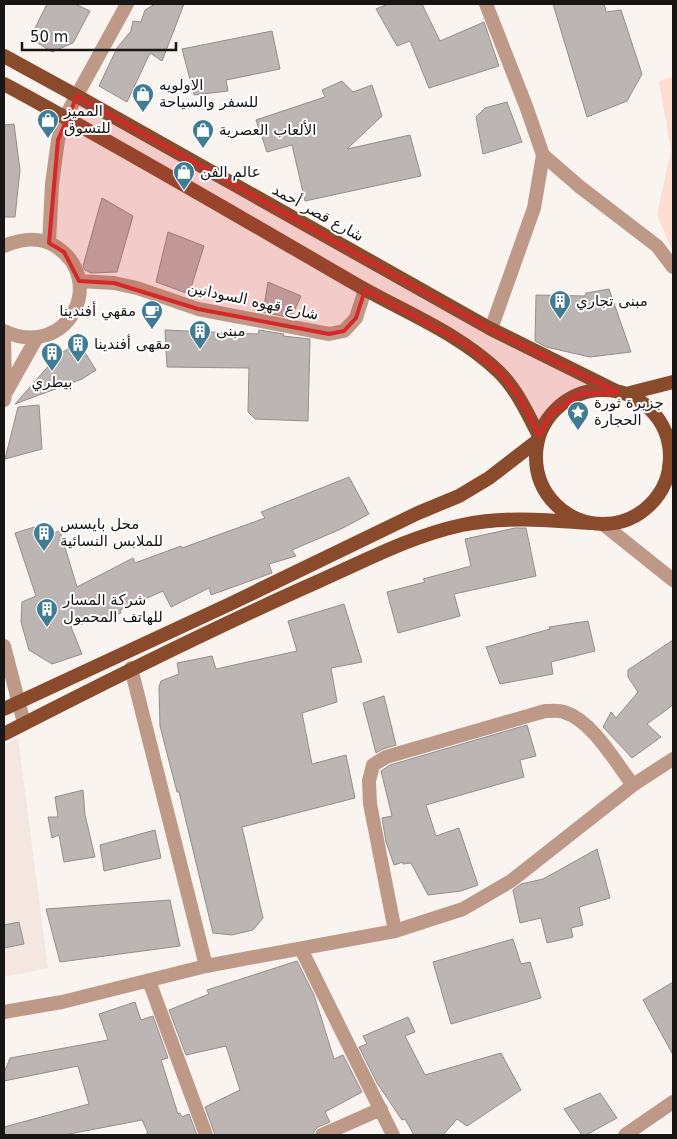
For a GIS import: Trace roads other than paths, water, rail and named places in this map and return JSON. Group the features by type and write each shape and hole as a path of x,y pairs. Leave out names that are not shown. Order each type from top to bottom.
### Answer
{"main road":[{"name":"شارع قصر أحمد","path":"4,56 491,329 622,393"},
{"path":"4,84 65,117 365,290 465,344 500,373 520,398 538,439"},
{"path":"597,523 568,514 558,507 543,488 536,465 538,439 551,414 570,398 581,394 594,391 622,393 673,382"},
{"path":"4,734 132,668 422,535 463,525 498,520 597,523 617,522 630,518 652,502 660,491 666,479 671,460 663,428 656,417 648,408 622,393"},
{"path":"4,709 239,600 418,513 459,496 489,478 538,439"}],"street":[{"path":"49,243 52,184 58,140 65,117 127,4"},
{"path":"486,4 543,155 580,187 657,246 673,267"},
{"path":"491,329 534,208 543,155"},
{"path":"4,246 16,240 33,239 49,243 64,252 74,264 80,281 80,297 74,312 65,325 51,334 36,339 19,338 4,332 4,397"},
{"name":"شارع قهوه السودانين","path":"80,281 129,287 198,309 329,334 344,331 356,318 365,290"},
{"path":"4,397 36,339"},
{"path":"597,523 673,580"},
{"path":"4,646 24,723"},
{"path":"132,668 206,966"},
{"path":"395,931 370,804 368,781 373,765 386,757 545,711 563,711 579,719 591,730 632,785"},
{"path":"4,1012 62,1002 206,966 395,931 463,909 511,881 632,785 673,760"},
{"path":"301,948 393,1135"},
{"path":"149,981 206,1135"},
{"path":"625,1135 673,1102"},
{"path":"322,1135 381,1109"}],"place":[{"name":"الاولويه للسفر والسياحة","path":"143,113"},
{"name":"المميز للتسوق","path":"48,139"},
{"name":"الألعاب العصرية","path":"203,149"},
{"name":"عالم الفن","path":"184,191"},
{"name":"مبنى تجاري","path":"560,320"},
{"name":"مقهي أفندينا","path":"152,330"},
{"name":"مبنى","path":"200,350"},
{"name":"مقهى أفندينا","path":"78,363"},
{"name":"بيطري","path":"52,372"},
{"name":"جزيرة ثورة الحجارة","path":"578,431"},
{"name":"محل بايسس للملابس النسائية","path":"44,552"},
{"name":"شركة المسار للهاتف المحمول","path":"47,628"}]}
